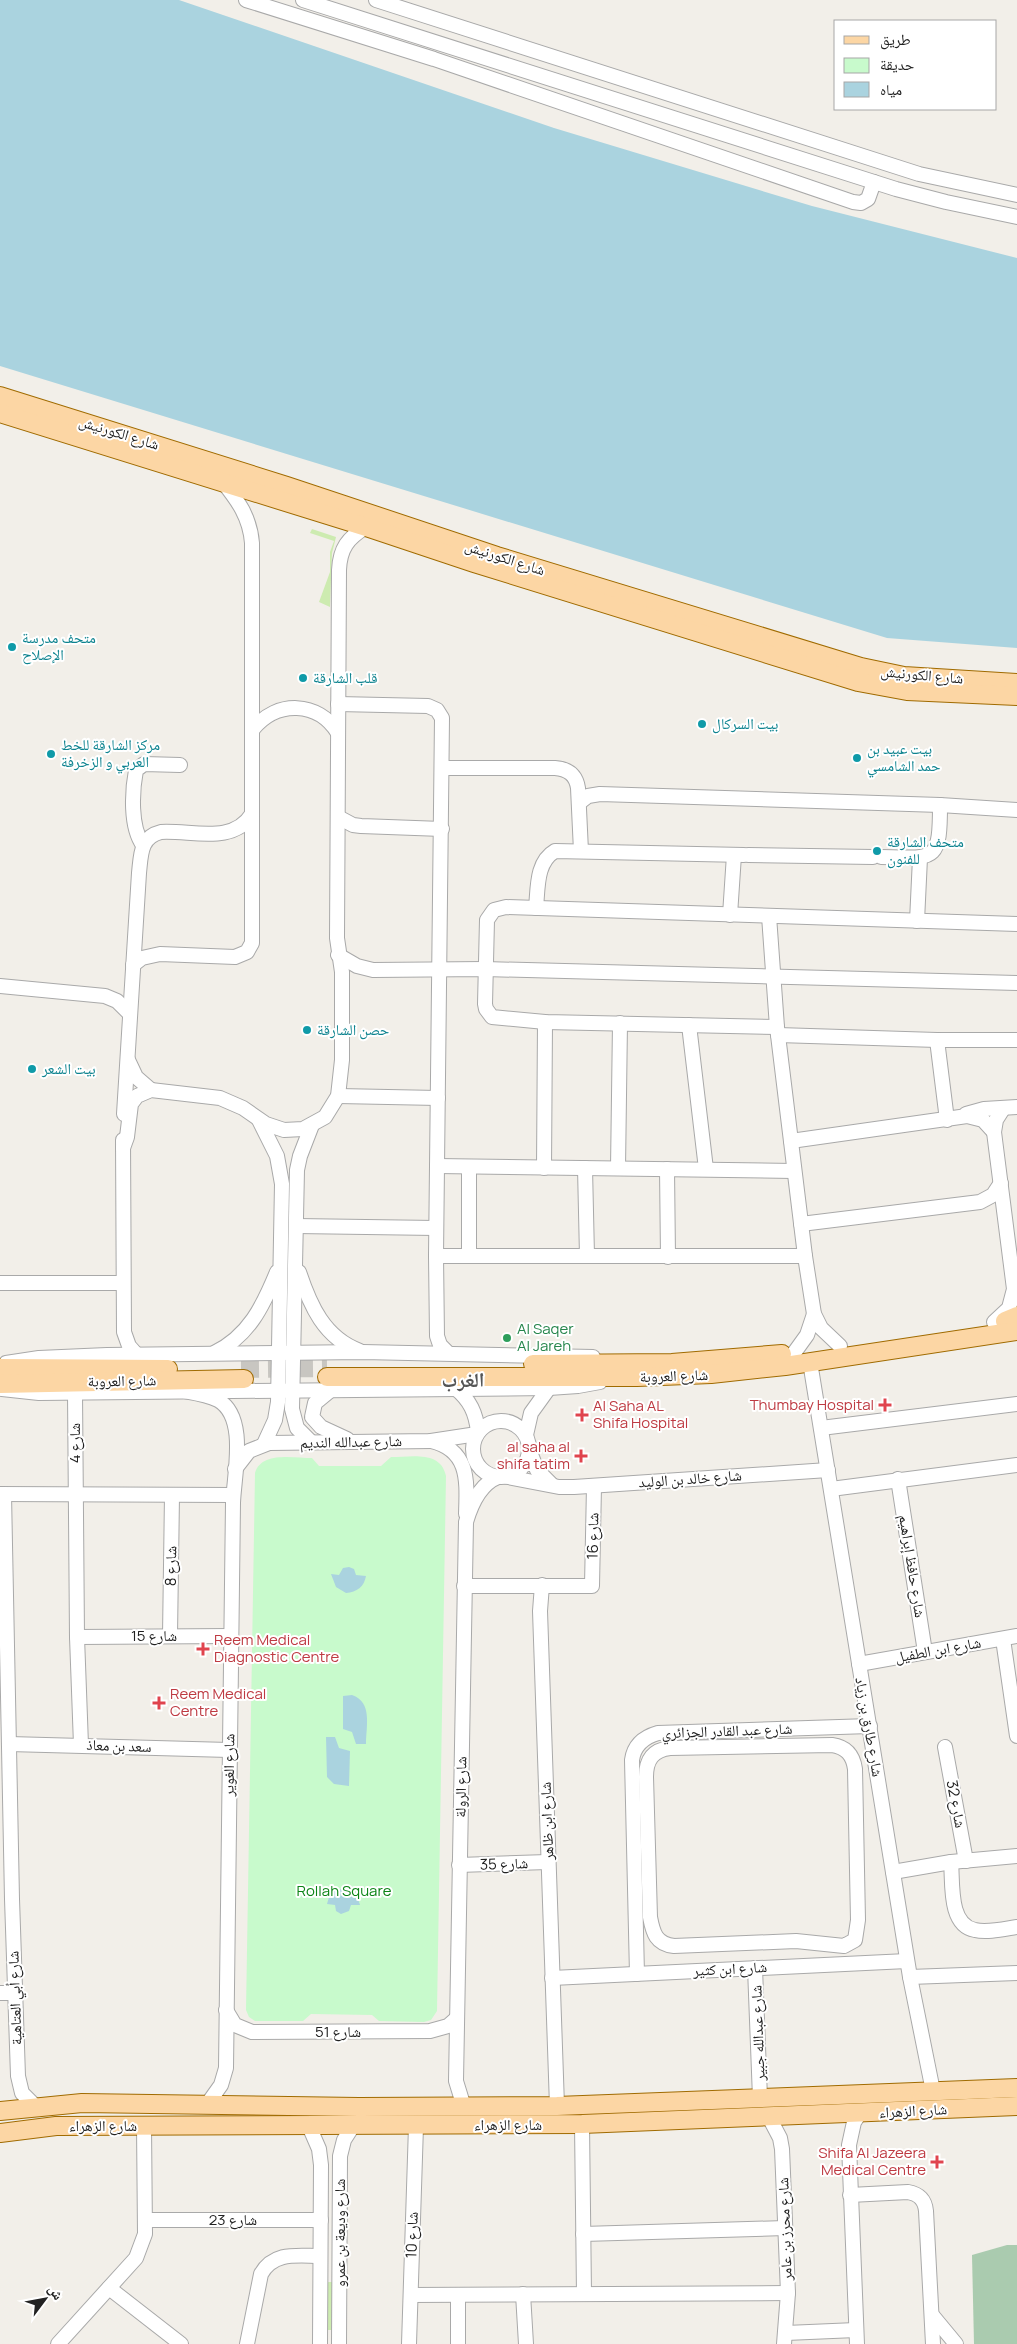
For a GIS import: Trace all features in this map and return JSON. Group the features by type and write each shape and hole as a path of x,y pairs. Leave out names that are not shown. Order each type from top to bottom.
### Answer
{"main road":[{"name":"شارع الكورنيش","path":"0,396 287,486 507,559 861,667 904,676 1017,683"},
{"name":"شارع الكورنيش","path":"0,413 366,526 483,566 858,682 907,690 1017,696"},
{"name":"شارع العروبة","path":"611,1371 794,1353 1010,1325"},
{"name":"شارع العروبة","path":"329,1378 611,1371 711,1374 810,1362 1010,1325"},
{"name":"شارع العروبة","path":"0,1366 243,1374 0,1384"},
{"name":"شارع الزهراء","path":"0,2111 34,2106 82,2104 359,2107 557,2106 1017,2088"},
{"name":"شارع الزهراء","path":"0,2133 56,2126 582,2124 1017,2106"},
{"path":"305,2126 301,2120 306,2115 341,2113 359,2107"}],"street":[{"path":"246,0 434,59 857,203 868,199 874,182"},
{"path":"303,0 874,182 946,202 1017,217"},
{"path":"325,0 336,3 341,0"},
{"path":"376,0 910,172 963,185 1017,195"},
{"path":"379,42 383,26"},
{"path":"434,59 440,43"},
{"path":"810,186 817,164"},
{"path":"133,965 142,958 151,955 234,957 247,952 253,939 251,532 242,507 223,482"},
{"path":"123,1148 127,1137 131,1104 137,1096 151,1090 220,1098 236,1104 275,1128 284,1130 312,1125 330,1112 338,1096 342,1034 342,972 338,955 340,557 345,544 353,535 366,526"},
{"path":"338,704 428,706 437,710 442,718 436,1256 437,1336 440,1345 447,1352"},
{"path":"253,728 270,713 292,707 316,712 328,720 338,733"},
{"path":"143,845 138,838 134,822 136,770 144,764 180,765"},
{"path":"442,768 562,768 568,771 577,781 581,851"},
{"path":"579,803 588,796 600,794 940,805 1017,810"},
{"path":"536,908 542,863 556,851 920,858 930,854 938,846 940,805"},
{"path":"137,1355 129,1346 124,1332 123,1148 133,965 143,845 150,836 161,832 231,832 244,826 252,814"},
{"path":"338,818 353,825 361,826 442,829"},
{"path":"730,915 742,855"},
{"path":"917,921 920,858"},
{"path":"1017,924 499,907 489,914 487,920 485,969 485,1004 488,1014 497,1018 545,1022 689,1025 938,1040 1017,1040"},
{"path":"769,916 772,978 794,1170 814,1314 821,1328 840,1346"},
{"path":"338,955 357,966 373,970 485,969 1017,983"},
{"path":"105,996 122,989 132,982"},
{"path":"0,986 105,996 117,1000 130,1014"},
{"path":"544,1168 545,1022"},
{"path":"618,1168 620,1023"},
{"path":"689,1025 706,1170"},
{"path":"938,1040 953,1119"},
{"path":"127,1059 136,1077 151,1090"},
{"path":"338,1096 438,1093"},
{"path":"953,1119 976,1110 1017,1107"},
{"path":"1003,1109 996,1120 994,1132 1013,1276 1012,1299 1002,1316 1010,1325"},
{"path":"791,1141 975,1117 983,1120 994,1132"},
{"path":"235,1470 249,1451 264,1444 275,1420 278,1390 280,1170 272,1143 258,1119"},
{"path":"311,1442 301,1434 294,1422 292,1390 297,1170 300,1156 312,1125"},
{"path":"437,1166 794,1170"},
{"path":"469,1167 469,1256"},
{"path":"585,1168 587,1256"},
{"path":"667,1169 668,1257"},
{"path":"801,1224 980,1202 993,1195 1001,1183"},
{"path":"980,1202 994,1206 1005,1215"},
{"path":"296,1226 436,1228"},
{"path":"436,1256 805,1256"},
{"path":"211,1354 232,1342 249,1326 263,1305 280,1264"},
{"path":"296,1265 308,1298 323,1324 343,1342 364,1352"},
{"path":"0,1283 123,1283"},
{"path":"794,1353 807,1335 814,1314"},
{"path":"107,1355 117,1348 124,1332"},
{"path":"0,1366 39,1358 107,1355 447,1352 585,1355 598,1358 611,1371 587,1385 549,1388 455,1388 329,1378 292,1390 26,1393 0,1388"},
{"name":"شارع طارق بن زياد","path":"810,1362 910,1977 933,2091"},
{"path":"329,1378 315,1403 312,1417 321,1427 352,1442"},
{"path":"455,1388 463,1394 474,1410 478,1433"},
{"path":"549,1388 532,1413 526,1435 537,1470 552,1486"},
{"name":"شارع الغوير","path":"184,1391 217,1400 230,1411 237,1433 233,1495 237,1586 231,1636 236,1654 235,1730 229,1750 234,1798 232,1931 225,2009 224,2077 217,2092 206,2106"},
{"name":"شارع 4","path":"75,1393 77,1636 81,1745"},
{"path":"821,1428 1017,1404"},
{"path":"526,1435 515,1424 499,1420 484,1426 478,1433 473,1449 478,1465 483,1471 503,1477 520,1470 530,1452"},
{"name":"شارع عبدالله النديم","path":"264,1444 431,1441 478,1433"},
{"path":"431,1441 451,1450 464,1468 467,1483 466,1522"},
{"path":"831,1489 1017,1465"},
{"name":"شارع خالد بن الوليد","path":"503,1477 552,1486 594,1486 686,1478 828,1470"},
{"name":"شارع الرولة","path":"464,2107 456,2081 466,1522 480,1492 491,1480 503,1477"},
{"name":"شارع حافظ إبراهيم","path":"898,1479 925,1652"},
{"name":"شارع 16","path":"542,1585 592,1586 594,1486"},
{"path":"2,1494 233,1495"},
{"name":"شارع أبي العتاهية","path":"2,1494 5,1691 9,1744 5,1789 6,1899 16,1993 19,2085 22,2093 34,2106"},
{"name":"شارع 8","path":"170,1636 172,1495"},
{"path":"464,1586 542,1585"},
{"name":"شارع ابن ظاهر","path":"542,1585 540,1611 557,2106"},
{"name":"شارع 15","path":"77,1636 231,1636"},
{"name":"شارع ابن الطفيل","path":"859,1664 1017,1636"},
{"path":"1003,1639 1014,1690 1017,1736"},
{"name":"شارع عبد القادر الجزائري","path":"638,1974 643,1918 633,1754 640,1742 653,1734 870,1726"},
{"path":"682,1732 682,1748"},
{"name":"سعد بن معاذ","path":"9,1744 229,1750"},
{"path":"832,1745 846,1750 854,1762 856,1777 857,1934 855,1940 844,1946 796,1941 666,1945 654,1936 643,1918 646,1769 648,1760 662,1749 682,1748 832,1745"},
{"name":"شارع 32","path":"945,1747 966,1861"},
{"path":"856,1777 877,1776"},
{"path":"894,1872 951,1862 1017,1856"},
{"name":"شارع 35","path":"459,1865 548,1862"},
{"path":"951,1862 956,1912 967,1928 978,1931 1017,1927"},
{"path":"826,1944 828,1964"},
{"name":"شارع ابن كثير","path":"552,1978 908,1961"},
{"name":"شارع عبدالله جبير","path":"755,1968 760,2098"},
{"path":"910,1977 1017,1973"},
{"path":"0,1993 16,1993"},
{"name":"شارع 51","path":"225,2009 235,2025 252,2032 430,2032 448,2026 458,2018"},
{"path":"786,2340 856,2340 850,2195 850,2133 860,2113"},
{"name":"شارع محرز بن عامر","path":"769,2117 782,2149 788,2293 786,2340"},
{"path":"582,2124 584,2294"},
{"path":"59,2344 136,2258 145,2234 144,2126"},
{"name":"شارع وديعة بن عمرو","path":"305,2126 320,2157 320,2344"},
{"name":"شارع وديعة بن عمرو","path":"340,2344 340,2156 344,2140 353,2126"},
{"name":"شارع 10","path":"409,2344 416,2126"},
{"path":"321,2192 326,2193 332,2200 332,2233 340,2261"},
{"path":"850,2195 908,2192 917,2195 924,2202 933,2344"},
{"name":"شارع 23","path":"145,2220 320,2220"},
{"path":"583,2234 786,2228"},
{"path":"247,2344 261,2274 265,2267 279,2257 320,2256"},
{"path":"109,2288 181,2344"},
{"path":"411,2295 788,2293"},
{"path":"523,2294 526,2344"},
{"path":"458,2295 458,2344"},
{"path":"932,2315 956,2344"}],"green space":[{"path":"312,529 336,537 332,553 330,607 319,602 330,572 330,552 334,541 310,533"},
{"name":"Rollah Square","path":"416,1456 432,1459 443,1468 446,1476 437,2011 431,2020 424,2022 379,2021 372,2015 311,2014 303,2021 255,2021 249,2017 246,2010 255,1473 258,1466 264,1461 279,1457 312,1458 319,1466 381,1466 391,1457"},
{"path":"1007,2245 1017,2245 1017,2344 974,2344 972,2255"},
{"path":"327,2282 333,2282 333,2330 327,2330"}],"water":[{"path":"0,0 179,0 554,128 812,206 1017,258 1017,648 887,638 0,366"},
{"path":"349,1567 354,1569 356,1575 366,1576 364,1583 359,1588 346,1593 336,1587 331,1574 339,1575 343,1568"},
{"path":"352,1695 359,1698 366,1709 366,1744 356,1744 352,1732 343,1729 343,1696"},
{"path":"326,1737 335,1737 339,1748 350,1751 349,1786 334,1784 327,1777"},
{"path":"346,1888 356,1893 360,1905 351,1905 349,1911 341,1914 336,1911 335,1905 327,1904 329,1897 334,1891"}],"tunnel":[{"path":"241,1369 327,1368"}],"place":[{"name":"متحف مدرسة الإصلاح","path":"12,647"},
{"name":"قلب الشارقة","path":"303,678"},
{"name":"بيت السركال","path":"702,724"},
{"name":"مركز الشارقة للخط العربي و الزخرفة","path":"51,754"},
{"name":"بيت عبيد بن حمد الشامسي","path":"857,758"},
{"name":"متحف الشارقة للفنون","path":"877,851"},
{"name":"حصن الشارقة","path":"307,1030"},
{"name":"بيت الشعر","path":"32,1069"},
{"name":"Al Saqer Al Jareh","path":"507,1338"},
{"name":"Thumbay Hospital","path":"885,1405"},
{"name":"Al Saha AL Shifa Hospital","path":"582,1415"},
{"name":"al saha al shifa tatim","path":"581,1456"},
{"name":"Reem Medical Diagnostic Centre","path":"203,1649"},
{"name":"Reem Medical Centre","path":"159,1703"},
{"name":"Shifa Al Jazeera Medical Centre","path":"937,2162"}],"district":[{"name":"الغرب","path":"463,1380"}]}
